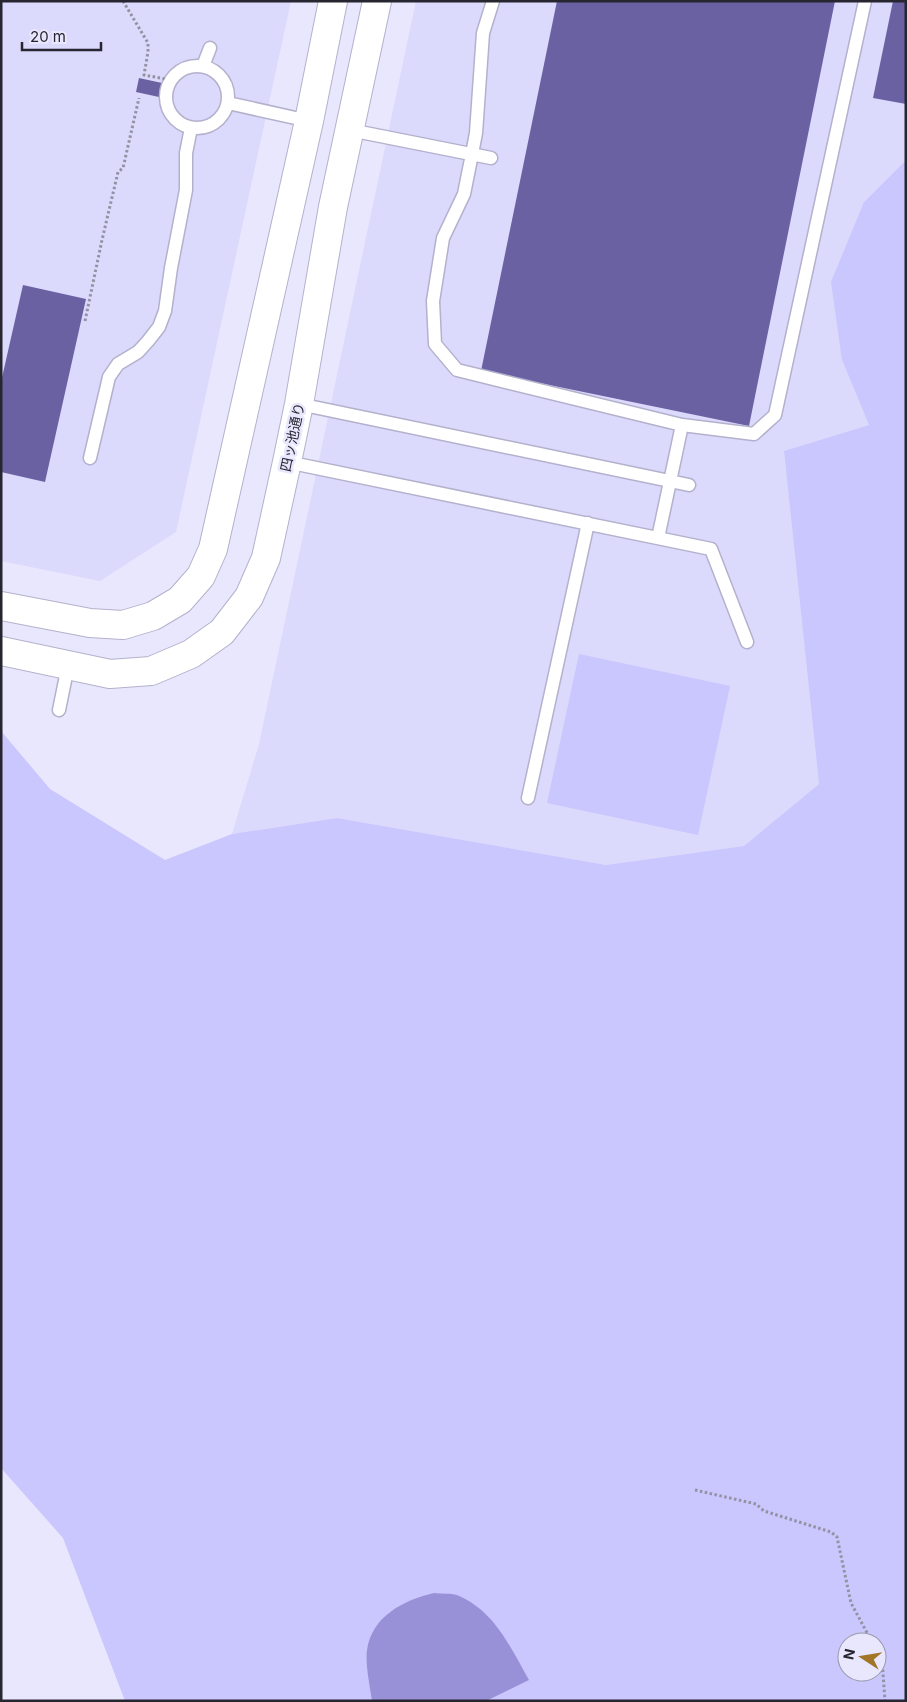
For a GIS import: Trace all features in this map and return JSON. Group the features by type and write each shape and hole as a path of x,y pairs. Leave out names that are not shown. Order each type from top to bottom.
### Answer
{"main road":[{"path":"1,606 90,622 122,625 154,616 180,600 201,576 213,549 309,121 333,1"},
{"name":"四ッ池通り","path":"1,651 110,674 151,671 191,654 222,632 249,597 266,558 299,404 333,207 377,1"}],"lane":[{"path":"493,1 483,33 476,133 464,194 443,238 433,301 435,344 457,370 682,425 754,434 775,415 865,1"},
{"path":"203,66 210,48"},
{"path":"190,66 203,66 214,71 223,80 228,91 228,103 223,114 214,123 203,128 191,128 180,123 171,115 166,104 166,91 170,80 179,71 190,66"},
{"path":"228,103 309,121"},
{"path":"90,458 109,377 118,364 138,352 148,341 159,327 165,311 186,190 186,153 191,128"},
{"path":"350,130 491,158"},
{"path":"299,404 689,486"},
{"path":"658,538 682,425"},
{"path":"286,462 712,548 747,642"},
{"path":"528,798 588,524"},
{"path":"59,710 68,666"}],"path":[{"path":"123,1 148,42 144,74 170,80"},
{"path":"85,321 118,172 123,168 138,98"},
{"path":"695,1490 756,1504 764,1511 831,1532 837,1537 851,1603 867,1632"},
{"path":"884,1682 886,1701"}],"shaded area":[{"path":"1,1 291,1 176,532 100,581 1,561"},
{"path":"416,1 906,1 906,160 864,202 842,360 869,425 784,451 819,784 744,846 606,865 337,818 232,834 259,744"},
{"path":"906,160 906,1701 125,1701 63,1538 1,1468 1,731 50,789 165,860 232,834 337,818 606,865 744,846 819,784 784,451 869,425 842,360 831,282 864,202"},
{"path":"579,654 730,686 698,835 547,803"},
{"path":"434,1593 457,1595 481,1610 500,1631 529,1680 486,1701 372,1701 367,1668 367,1650 375,1628 391,1611 401,1605"}],"building":[{"path":"557,1 835,1 749,426 481,371"},
{"path":"893,1 906,1 906,104 873,98"},
{"path":"139,78 162,83 159,97 136,92"},
{"path":"23,285 86,299 45,482 1,472 1,382"}]}
